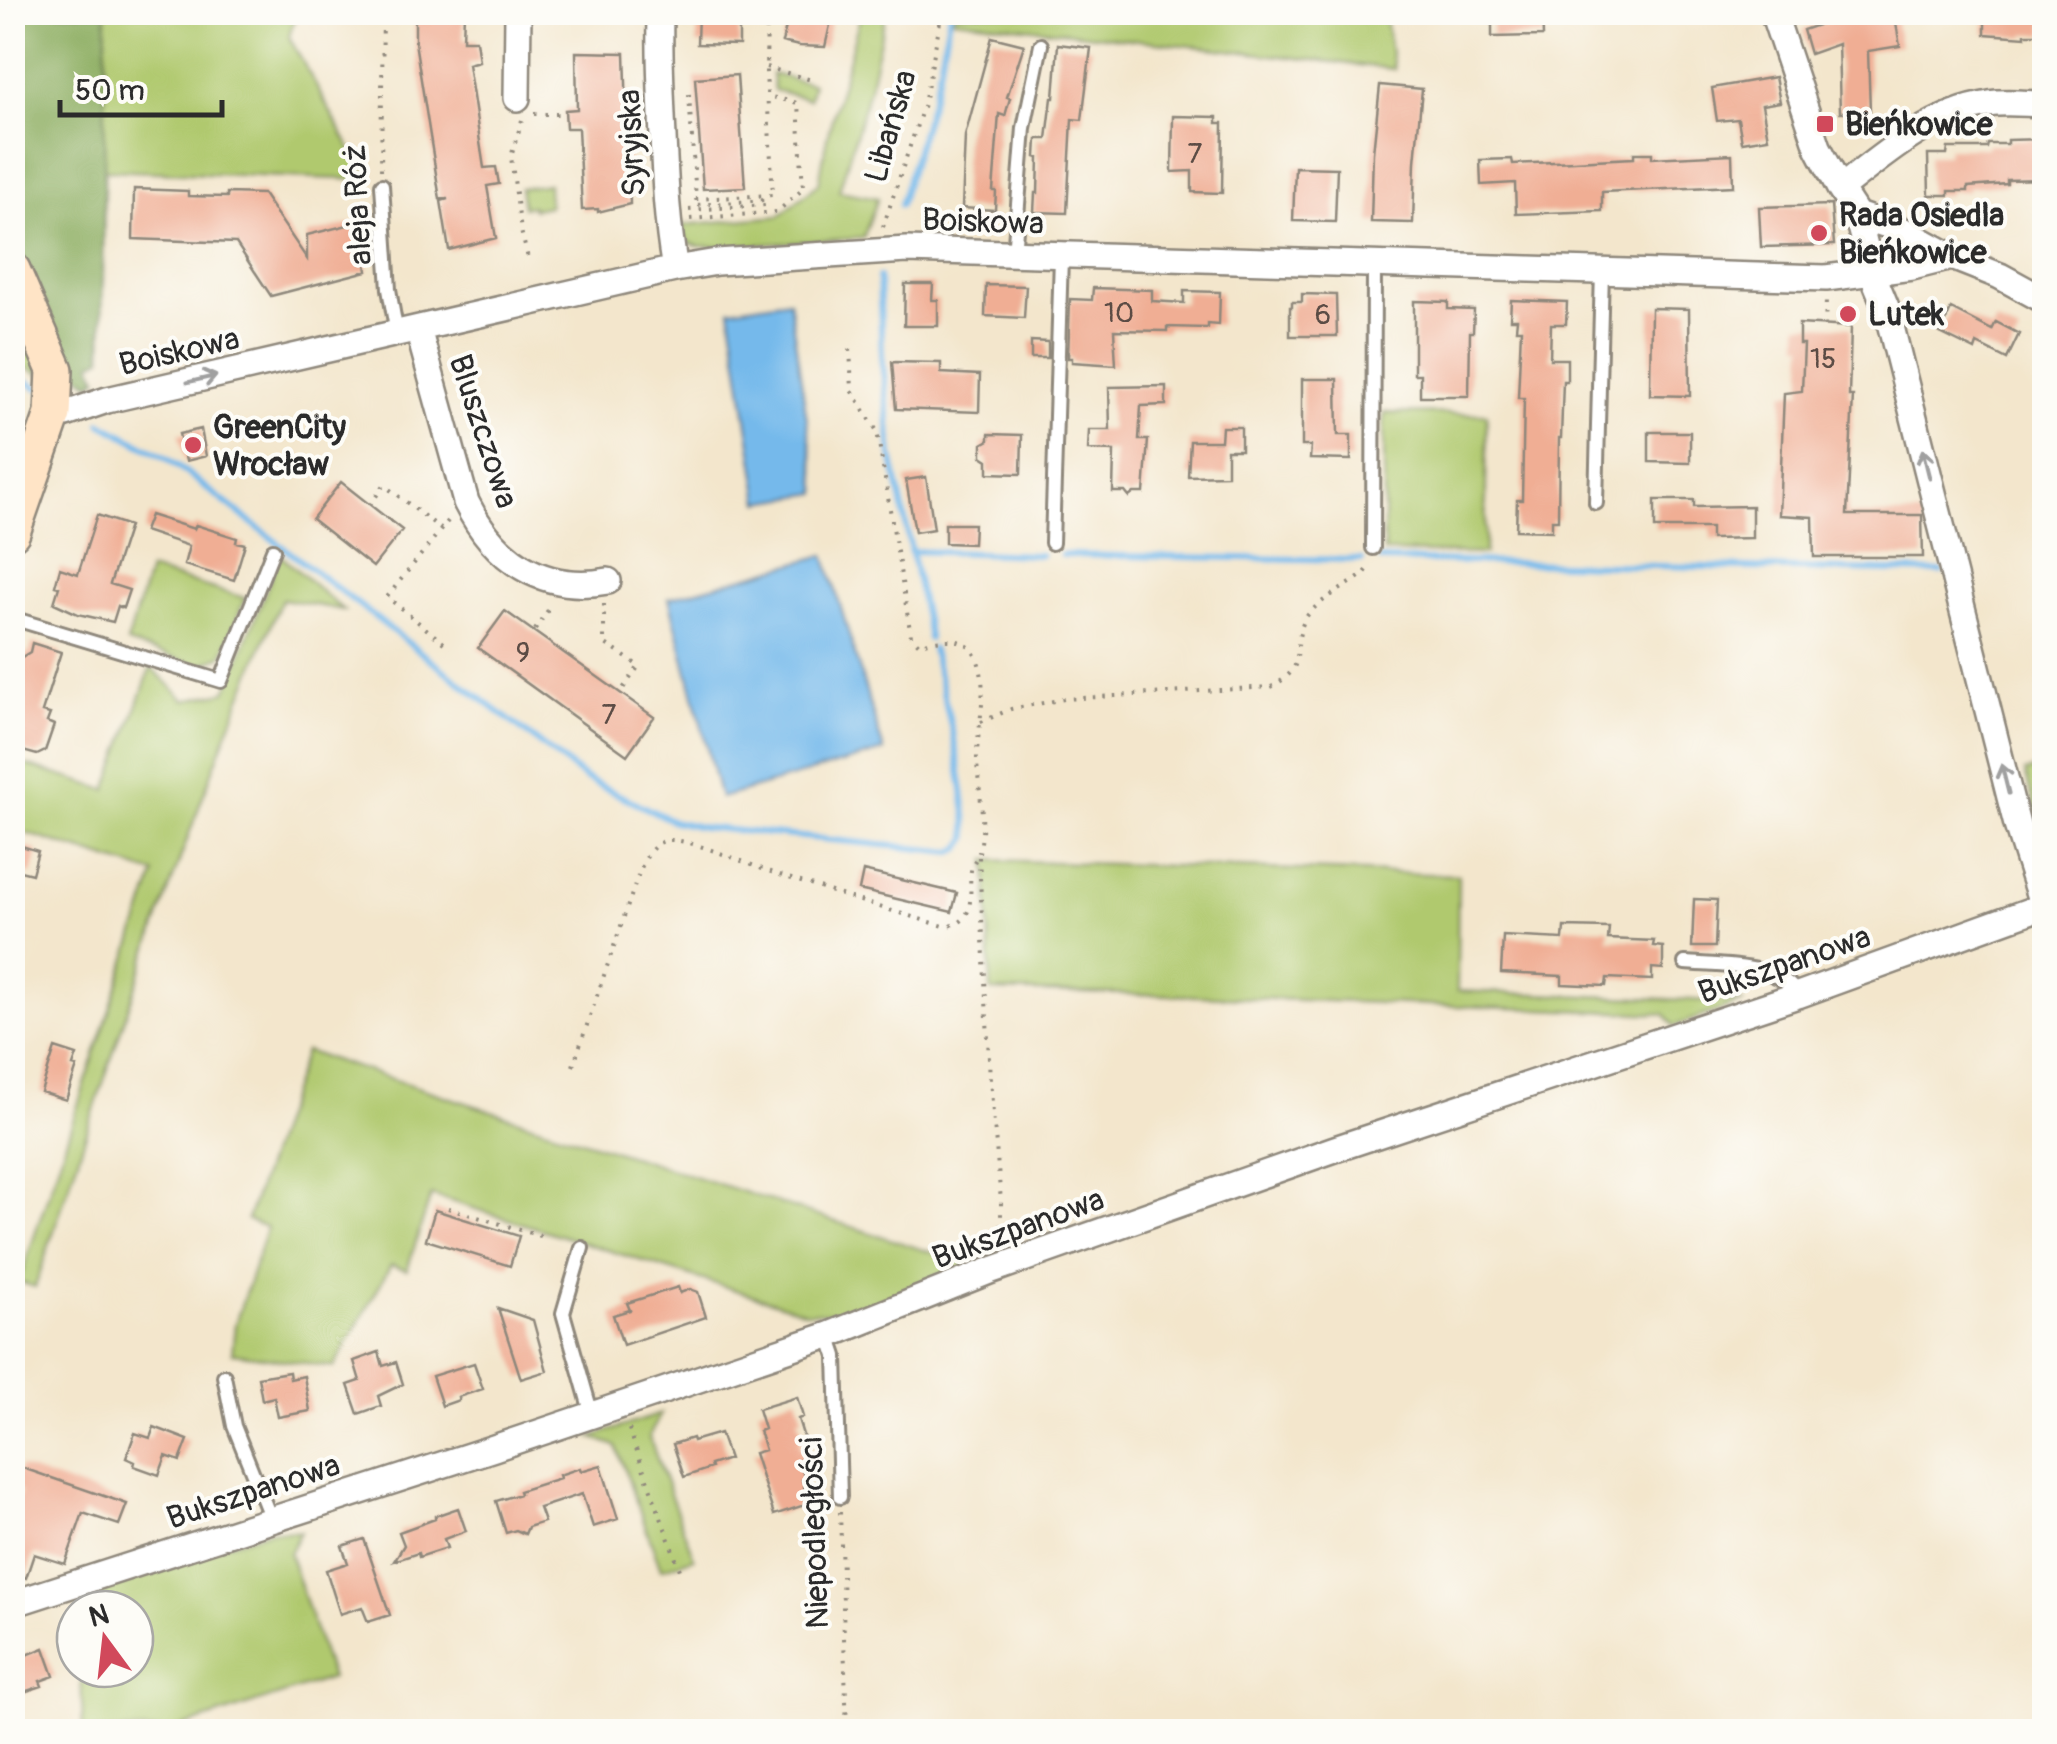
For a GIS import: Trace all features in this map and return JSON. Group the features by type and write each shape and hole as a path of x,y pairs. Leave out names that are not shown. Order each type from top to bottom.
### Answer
{"street":[{"path":"517,98 518,12"},
{"name":"Syryjska","path":"660,12 668,220 676,269"},
{"path":"1773,12 1818,147 1857,214 1872,273 1886,306 2017,825 2044,908"},
{"path":"1840,189 1895,145 1943,118 1989,104 2044,104"},
{"path":"1857,214 1902,230 2044,300"},
{"name":"Boiskowa","path":"53,414 717,262 907,250 1826,278 1952,257"},
{"path":"12,270 55,370 53,414 12,532"},
{"name":"Bluszczowa","path":"408,332 466,502 479,528 502,553 539,575 606,588"},
{"name":"Bukszpanowa","path":"12,1604 829,1335 992,1270 1335,1149 1798,995 2044,908"}],"lane":[{"path":"1014,254 1024,128 1042,45"},
{"name":"aleja Róż","path":"382,184 388,289 408,332"},
{"path":"1052,543 1061,256"},
{"path":"1373,548 1374,264"},
{"path":"1596,503 1602,270"},
{"path":"12,618 221,681 273,550"},
{"path":"1686,963 1765,971 1794,986 1798,995"},
{"path":"582,1248 563,1313 592,1415"},
{"name":"Niepodległości","path":"829,1335 836,1356 840,1497"},
{"path":"224,1376 234,1426 271,1519"}],"path":[{"name":"aleja Róż","path":"382,184 384,12"},
{"path":"690,12 690,20"},
{"path":"696,199 773,195 767,12"},
{"name":"Libańska","path":"880,252 881,234 924,104 942,12"},
{"path":"766,66 815,81"},
{"path":"689,94 696,205 765,200 766,205 699,209"},
{"path":"668,220 777,212 804,189 798,103 767,96"},
{"path":"530,262 521,231 511,157 524,114 564,114"},
{"path":"850,347 852,390 877,431 911,636 919,644 953,640 963,643 973,652 982,684 977,756 982,829 979,854 990,1080 1001,1201 1001,1240 992,1270"},
{"path":"370,504 384,486 441,529"},
{"path":"450,648 388,597 454,513"},
{"path":"981,722 1011,710 1064,699 1271,687 1289,677 1298,660 1304,619 1365,573 1373,548"},
{"path":"536,630 552,606 555,580"},
{"path":"606,588 604,643 638,666 622,690"},
{"path":"573,1066 638,873 656,845 674,840 944,926 953,926 966,916 972,866 979,854"},
{"path":"448,1208 547,1238"},
{"path":"621,1406 680,1570"},
{"name":"Niepodległości","path":"840,1497 847,1732"}],"green space":[{"path":"13,13 296,13 289,37 368,180 104,170 102,358 92,363 98,379 90,383 13,252"},
{"path":"13,13 106,13 102,358 92,363 98,379 90,383 68,368 13,252"},
{"path":"861,13 886,13 868,93 839,191 878,198 863,238 725,247 688,242 683,225 779,216 819,183 827,137"},
{"path":"954,13 1384,13 1394,69 953,19"},
{"path":"772,74 813,84 809,99 774,90"},
{"path":"548,184 549,206 523,207 520,188"},
{"path":"12,319 35,349 42,375 13,361"},
{"path":"1384,413 1487,414 1485,554 1384,552"},
{"path":"280,555 343,610 282,599 182,854 35,1287 19,1282 155,874 13,829 13,761 107,790 151,667 185,700 226,692"},
{"path":"149,570 245,598 222,656 199,666 127,643"},
{"path":"2044,767 2044,841 2025,772"},
{"path":"987,860 1458,875 1457,991 1744,1002 1674,1026 1665,1014 991,991"},
{"path":"305,1051 980,1268 850,1313 806,1312 431,1195 407,1270 391,1265 334,1367 232,1353 235,1324 267,1227 247,1220"},
{"path":"661,1414 649,1437 694,1558 661,1569 616,1446 591,1437"},
{"path":"269,1531 300,1532 289,1553 331,1678 171,1731 83,1731 82,1689 155,1689 155,1589 79,1589"}],"water":[{"path":"789,300 818,493 760,502 730,309"},
{"path":"825,555 884,751 720,798 669,598"}],"building":[{"path":"415,12 464,12 463,40 476,40 479,61 468,64 484,168 496,167 499,184 487,186 496,238 449,250 441,201 448,199 440,199 415,42"},
{"path":"698,12 739,12 739,45 697,44"},
{"path":"790,12 833,12 825,47 782,42"},
{"path":"1492,12 1542,12 1543,36 1492,37"},
{"path":"1856,12 1894,12 1900,46 1868,51 1870,111 1840,112 1838,44 1810,54 1803,30"},
{"path":"1985,12 2044,12 2044,34 1985,34"},
{"path":"992,37 1024,45 1005,116 999,114 995,210 962,208 965,136"},
{"path":"1058,44 1091,48 1082,120 1072,119 1067,213 1034,212 1038,193 1037,139 1047,139"},
{"path":"576,52 625,53 630,204 598,212 582,210 578,128 566,128 565,110 577,109"},
{"path":"737,75 745,187 703,189 695,78"},
{"path":"1775,77 1780,102 1762,105 1768,138 1742,142 1738,119 1717,121 1712,88"},
{"path":"1380,85 1422,89 1413,223 1371,222"},
{"path":"1173,116 1217,117 1217,123 1223,123 1222,193 1192,192 1192,171 1172,172"},
{"path":"2044,139 2044,179 2007,180 2007,184 1929,195 1928,155 1947,155 1948,148 1987,148 1988,144 2007,144 2007,140"},
{"path":"1634,153 1652,153 1652,158 1732,154 1733,186 1602,192 1602,211 1516,214 1515,183 1481,185 1480,160 1512,159 1513,164 1634,158"},
{"path":"1295,167 1337,168 1335,222 1293,221"},
{"path":"134,189 188,191 188,196 263,194 307,259 307,235 360,222 367,271 271,296 236,243 133,239"},
{"path":"1831,205 1834,245 1761,247 1759,207"},
{"path":"905,284 933,284 932,300 938,300 938,326 904,326"},
{"path":"986,285 1026,286 1024,318 985,316"},
{"path":"1093,288 1152,290 1152,301 1184,303 1184,291 1220,292 1219,325 1167,327 1167,331 1114,330 1116,365 1072,362 1068,358 1070,299 1092,300"},
{"path":"1302,294 1336,295 1337,336 1290,336 1290,307 1292,302 1302,302"},
{"path":"1511,300 1567,302 1566,324 1551,324 1550,359 1567,359 1559,438 1558,520 1552,520 1552,531 1516,530 1517,500 1522,500 1524,398 1518,398 1521,329 1516,329 1517,319 1510,319"},
{"path":"1414,301 1448,302 1448,309 1474,310 1469,396 1420,396 1420,374 1414,374"},
{"path":"1651,308 1689,309 1690,396 1650,395"},
{"path":"1951,309 1992,330 1996,322 2019,334 2007,359 1977,344 1975,350 1940,333"},
{"path":"1799,324 1851,327 1849,396 1853,396 1847,515 1922,515 1923,557 1814,557 1813,517 1779,515 1784,393 1802,391 1804,344 1799,344"},
{"path":"1031,341 1048,342 1048,358 1031,358"},
{"path":"892,362 941,363 941,373 980,375 979,412 896,409"},
{"path":"1302,379 1337,379 1338,435 1351,435 1351,460 1310,459 1311,446 1302,446"},
{"path":"1166,386 1166,405 1141,406 1139,440 1148,440 1144,493 1129,497 1125,492 1113,492 1114,451 1088,450 1089,430 1110,430 1109,387"},
{"path":"1222,427 1241,427 1241,450 1227,450 1227,475 1188,476 1190,441 1221,441"},
{"name":"GreenCity Wrocław","path":"201,429 206,456 186,461 179,434"},
{"path":"1649,432 1690,432 1690,463 1649,462"},
{"path":"989,434 1022,435 1021,474 988,473 982,444 989,440"},
{"path":"926,477 934,529 915,532 906,480"},
{"path":"341,482 402,530 373,567 312,519"},
{"path":"1655,500 1694,500 1694,507 1752,506 1752,538 1711,539 1711,528 1655,528"},
{"path":"97,515 129,526 110,584 129,590 113,622 78,614 54,603 60,568 78,574"},
{"path":"150,515 194,529 196,525 245,544 234,580 184,565 189,546 144,531"},
{"path":"945,524 974,524 973,544 945,543"},
{"path":"505,611 654,717 627,755 478,648"},
{"path":"32,643 61,652 42,712 50,714 47,722 54,725 45,751 37,755 12,748 12,692 20,666 17,660 30,652"},
{"path":"12,843 38,851 32,874 12,869"},
{"path":"863,871 957,893 952,912 859,890"},
{"path":"1694,899 1717,900 1715,947 1692,947"},
{"path":"1564,927 1609,928 1608,939 1654,941 1653,946 1663,947 1663,969 1652,968 1652,980 1607,978 1606,986 1562,984 1562,976 1501,973 1503,936 1563,939"},
{"path":"55,1048 77,1055 66,1100 41,1092"},
{"path":"435,1210 519,1236 510,1266 426,1240"},
{"path":"678,1287 680,1293 690,1289 698,1292 706,1317 623,1345 613,1315 630,1310 627,1303"},
{"path":"498,1308 533,1320 547,1371 521,1379"},
{"path":"379,1352 383,1366 396,1362 403,1384 378,1396 381,1406 358,1414 348,1385 360,1381 354,1361"},
{"path":"474,1363 483,1389 442,1406 432,1376"},
{"path":"289,1372 290,1379 304,1376 310,1411 278,1417 274,1397 262,1400 258,1377"},
{"path":"797,1397 803,1417 798,1419 804,1438 799,1440 805,1459 799,1460 805,1479 805,1505 774,1515 754,1453 765,1450 758,1409"},
{"path":"154,1427 188,1440 180,1461 166,1456 159,1475 134,1466 135,1462 126,1458 135,1433 150,1438"},
{"path":"720,1433 729,1459 684,1477 673,1444"},
{"path":"601,1465 618,1519 593,1527 582,1494 539,1508 544,1522 528,1527 525,1534 516,1530 506,1533 496,1501 560,1478 559,1475"},
{"path":"20,1467 127,1504 119,1525 83,1513 65,1564 34,1554 26,1578 12,1574 12,1516 21,1491 12,1487"},
{"path":"458,1508 466,1531 444,1539 447,1548 394,1561 404,1545 399,1532"},
{"path":"364,1539 390,1615 368,1622 362,1607 340,1614 326,1570 348,1563 342,1546"},
{"path":"44,1648 54,1676 40,1681 42,1686 12,1696 12,1661"}],"waterway":[{"path":"900,205 938,77 950,12"},
{"path":"879,277 892,455 929,639"},
{"path":"12,374 39,388"},
{"path":"101,423 167,458 586,779 673,821 953,852 961,848 968,838 963,790 932,649"},
{"path":"910,551 1041,555"},
{"path":"1062,555 1362,560"},
{"path":"1381,560 1941,572"}],"place":[{"name":"Bieńkowice","path":"1825,124"},
{"name":"Rada Osiedla Bieńkowice","path":"1819,233"},
{"name":"Lutek","path":"1848,314"},
{"name":"GreenCity Wrocław","path":"193,445"}]}
